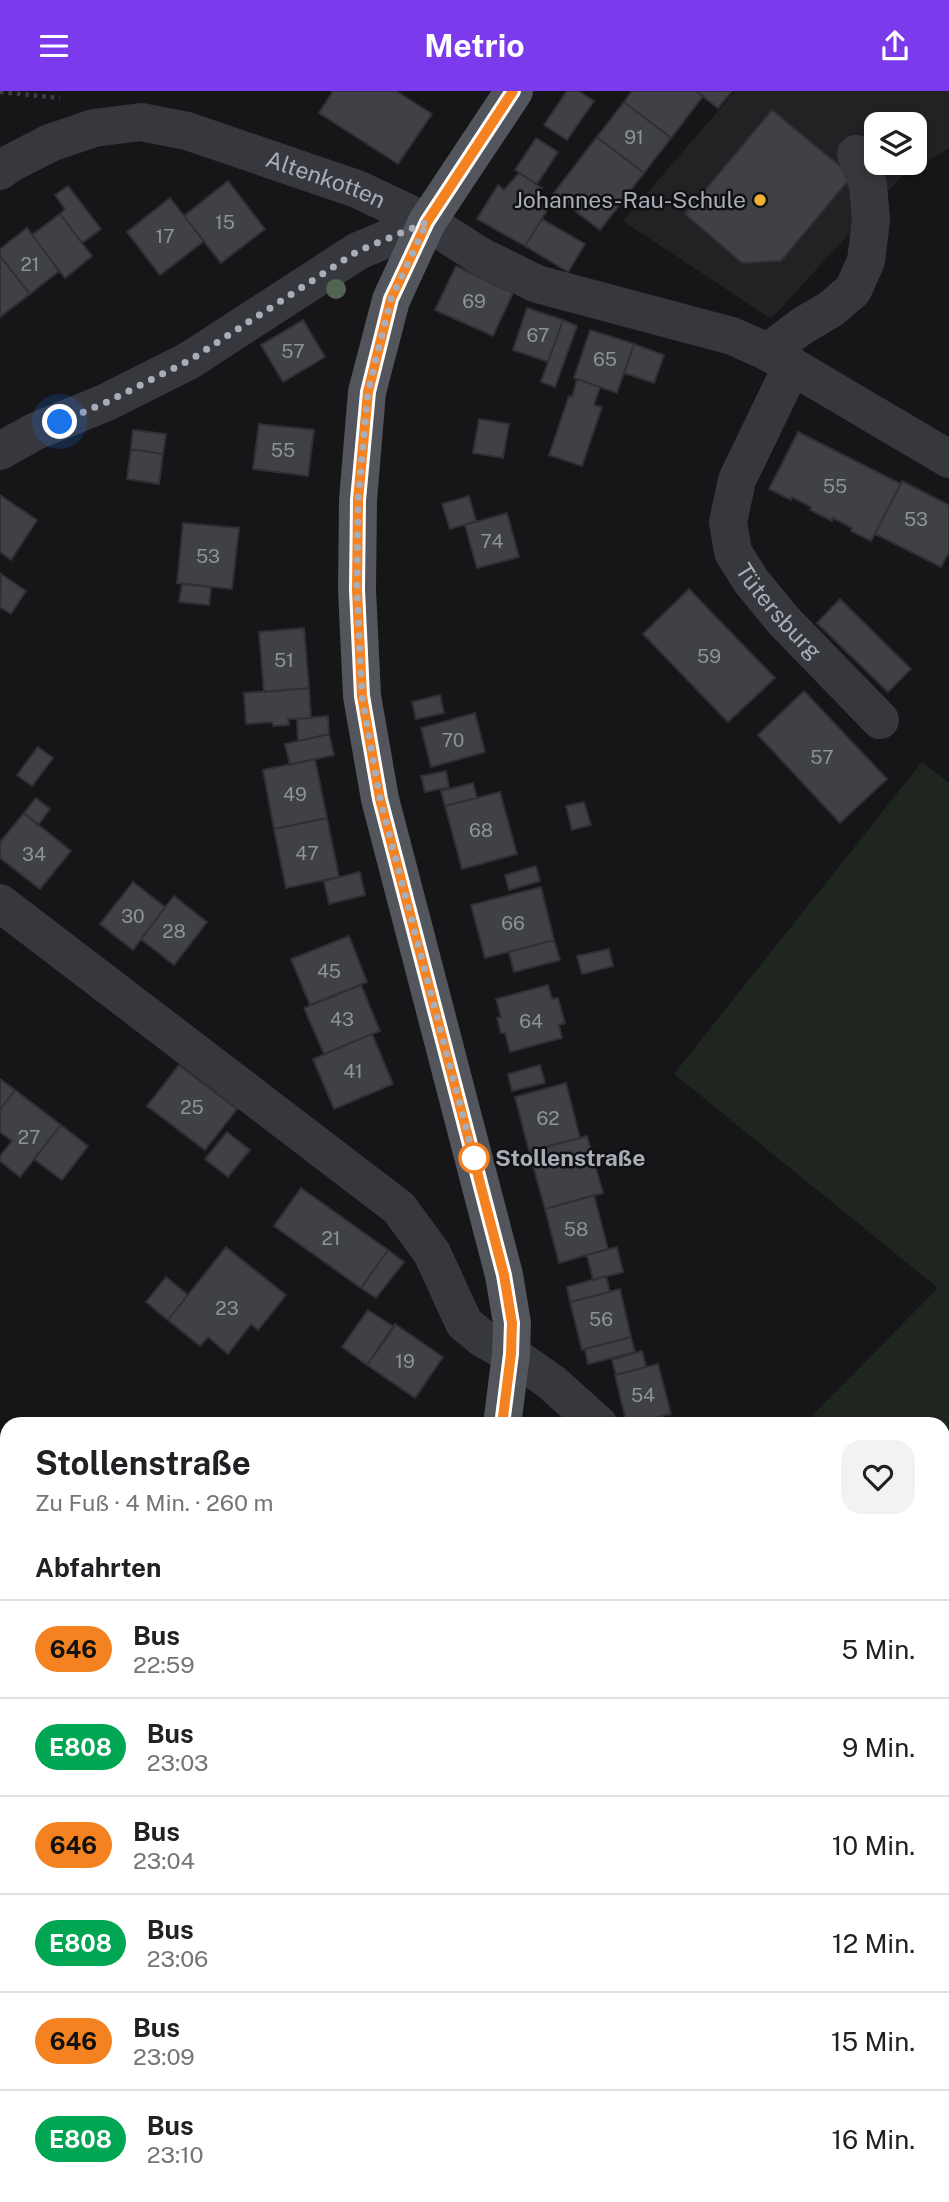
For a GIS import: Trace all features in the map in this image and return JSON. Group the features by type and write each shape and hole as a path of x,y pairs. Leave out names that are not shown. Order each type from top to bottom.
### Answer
{"main road":[{"path":"503,1417 512,1323 504,1275 380,799 362,696 357,590 358,500 368,392 391,299 427,222 513,91"}],"street":[{"name":"Altenkotten","path":"0,171 50,143 94,128 141,122 187,131 356,189 427,222"},
{"path":"780,359 802,326 831,309 853,290 866,261 871,220 868,185 856,154"},
{"name":"Altenkotten","path":"0,451 190,360 358,251 427,222"},
{"path":"427,222 482,257 537,284 732,336 780,359 949,459"},
{"name":"Tütersburg","path":"780,359 737,480 728,522 733,552 751,581 783,620 880,720"},
{"path":"0,903 399,1208 432,1253 464,1322 482,1338 511,1354 551,1383 590,1417"}],"shaded area":[{"name":"Johannes-Rau-Schule","path":"735,91 949,91 949,148 927,162 927,112 864,112 864,175 905,175 771,319 623,221"},
{"path":"922,762 949,783 949,1417 811,1417 938,1288 674,1074"}],"building":[{"path":"333,91 396,91 432,114 398,164 319,113"},
{"path":"567,91 578,91 594,101 567,140 544,125"},
{"path":"632,91 696,91 703,96 671,138 624,102"},
{"path":"696,91 732,91 718,108"},
{"path":"624,102 671,138 644,173 597,137"},
{"path":"772,110 852,176 781,261 742,263 685,214"},
{"path":"597,137 644,173 600,230 553,194"},
{"path":"536,138 558,152 537,184 515,170"},
{"path":"519,173 542,188 534,200 548,209 525,246 477,219 498,185 504,190"},
{"path":"228,181 265,229 221,263 184,216"},
{"path":"68,186 101,229 82,243 60,214 65,209 55,195"},
{"path":"170,198 204,241 160,275 127,232"},
{"path":"60,214 92,256 65,278 32,235"},
{"path":"542,219 585,244 568,272 525,246"},
{"path":"27,228 59,271 30,294 0,256 0,249"},
{"path":"0,256 30,294 0,317"},
{"path":"456,266 513,293 493,336 435,310"},
{"path":"527,308 563,320 548,362 513,350"},
{"path":"303,320 325,357 283,382 261,345"},
{"path":"563,320 577,326 555,387 541,382"},
{"path":"590,330 634,344 617,393 574,378"},
{"path":"634,344 664,355 654,383 624,373"},
{"path":"577,379 600,387 594,405 602,407 582,466 549,455"},
{"path":"479,419 509,424 503,458 473,453"},
{"path":"259,424 314,430 308,476 253,469"},
{"path":"133,430 166,434 163,454 131,449"},
{"path":"798,432 901,484 871,541 833,518 832,521 810,510 811,507 792,497 791,500 769,489"},
{"path":"131,449 163,454 159,484 127,479"},
{"path":"902,481 949,505 949,552 941,567 875,534"},
{"path":"0,495 37,520 11,560 0,552"},
{"path":"469,496 476,521 450,529 442,504"},
{"path":"507,513 519,557 477,568 465,525"},
{"path":"183,523 239,528 232,589 177,583"},
{"path":"1,574 26,591 11,614 0,607"},
{"path":"182,584 211,587 209,605 179,602"},
{"path":"689,589 775,678 728,722 643,634"},
{"path":"840,599 911,669 888,692 817,623"},
{"path":"304,628 309,688 264,692 259,632"},
{"path":"309,688 311,718 288,719 289,725 273,726 272,722 246,724 244,693"},
{"path":"804,691 887,779 840,823 758,735"},
{"path":"440,695 444,713 416,719 412,702"},
{"path":"475,713 485,752 431,767 421,728"},
{"path":"328,716 329,734 298,741 297,719"},
{"path":"329,734 334,755 290,765 285,744"},
{"path":"38,747 53,758 32,786 17,775"},
{"path":"315,759 327,818 274,829 263,770"},
{"path":"446,771 449,787 425,792 421,776"},
{"path":"473,783 477,798 445,806 441,791"},
{"path":"500,792 517,854 462,869 445,806"},
{"path":"36,798 50,809 38,825 24,813"},
{"path":"584,802 591,825 572,830 566,806"},
{"path":"24,813 71,851 40,889 0,858 0,842"},
{"path":"327,818 339,877 286,888 274,829"},
{"path":"536,866 540,881 509,890 505,875"},
{"path":"360,872 365,895 329,904 324,881"},
{"path":"133,882 165,907 133,950 100,924"},
{"path":"541,887 554,940 485,958 471,905"},
{"path":"174,896 207,922 174,965 141,939"},
{"path":"349,936 367,982 310,1005 291,959"},
{"path":"554,940 560,960 514,972 509,952"},
{"path":"609,949 613,966 582,974 577,956"},
{"path":"361,985 380,1031 324,1054 304,1008"},
{"path":"548,985 552,999 558,998 565,1023 559,1025 562,1038 510,1052 505,1033 501,1033 497,1018 501,1017 496,999"},
{"path":"372,1034 393,1084 334,1109 313,1059"},
{"path":"179,1065 237,1109 205,1150 147,1106"},
{"path":"540,1065 545,1083 512,1091 508,1074"},
{"path":"0,1079 15,1090 0,1110"},
{"path":"566,1083 580,1138 529,1151 515,1097"},
{"path":"15,1090 61,1125 20,1177 0,1161 0,1156 12,1141 0,1132 0,1110"},
{"path":"61,1125 88,1146 62,1180 34,1159"},
{"path":"227,1132 250,1150 228,1177 205,1159"},
{"path":"587,1136 603,1193 545,1209 529,1151"},
{"path":"301,1188 388,1250 361,1288 274,1226"},
{"path":"594,1195 608,1249 559,1263 545,1209"},
{"path":"226,1247 286,1295 258,1330 251,1324 228,1354 208,1337 200,1346 168,1320"},
{"path":"617,1247 623,1272 593,1280 587,1255"},
{"path":"388,1250 404,1262 376,1298 361,1288"},
{"path":"606,1276 610,1292 570,1302 567,1287"},
{"path":"166,1277 188,1295 168,1320 146,1302"},
{"path":"620,1289 631,1337 582,1350 570,1302"},
{"path":"368,1310 394,1327 367,1365 342,1347"},
{"path":"395,1324 443,1357 415,1398 367,1365"},
{"path":"631,1337 635,1352 588,1364 585,1349"},
{"path":"642,1351 646,1367 616,1375 612,1360"},
{"path":"658,1364 671,1414 659,1417 625,1417 615,1375"}],"bus line":[{"name":"646","path":"503,1417 512,1323 504,1275 380,799 362,696 357,590 358,500 368,392 391,299 427,222 513,91"}],"place":[{"name":"Johannes-Rau-Schule","path":"760,200"},
{"name":"Stollenstraße","path":"474,1158"}],"route":[{"path":"60,422 107,402 190,360 358,251 427,222 391,299 368,392 358,500 357,590 362,696 380,799 474,1158"}]}
